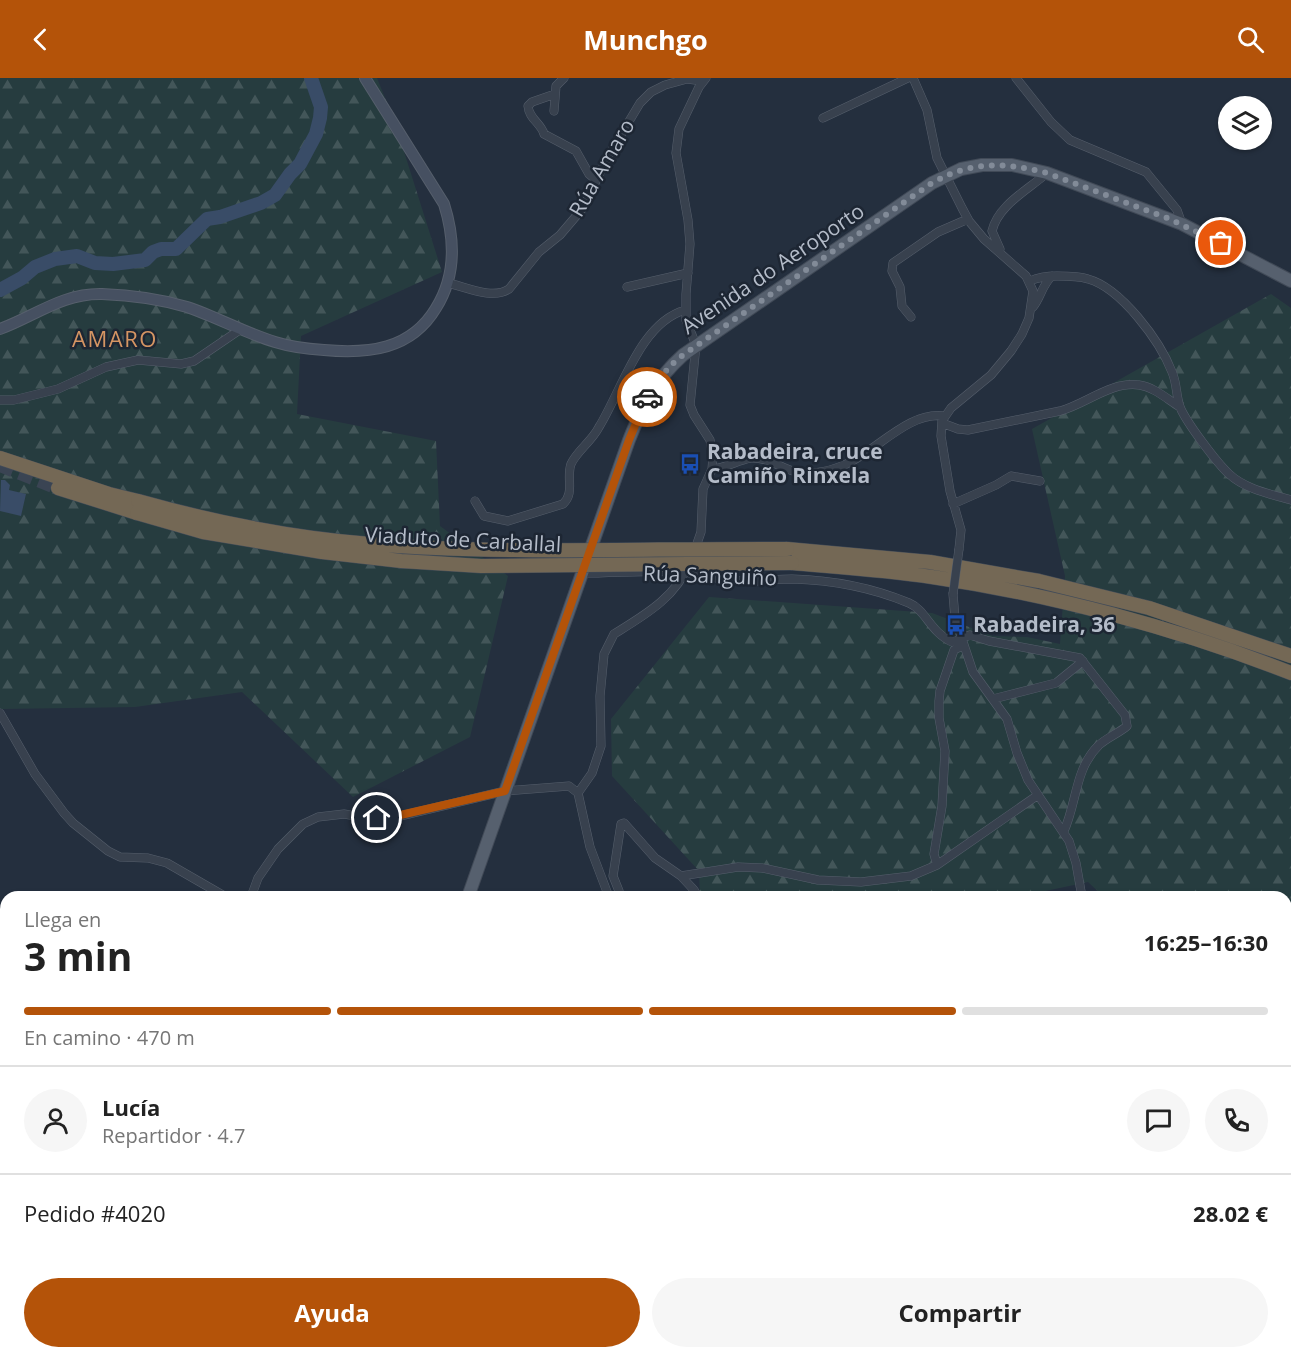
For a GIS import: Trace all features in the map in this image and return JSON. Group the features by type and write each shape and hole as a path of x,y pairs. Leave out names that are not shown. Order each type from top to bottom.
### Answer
{"highway":[{"path":"0,458 109,494 137,507"},
{"path":"58,488 137,507"},
{"name":"Viaduto de Carballal","path":"137,507 293,534 368,544 483,550 789,556"},
{"path":"789,556 930,562 1039,581 1149,608 1291,656"},
{"path":"789,556 932,577 1036,597 1152,625 1291,673"}],"main road":[{"path":"0,329 54,303 86,294 103,294 187,307 288,345 341,351 378,350 400,342 422,326 435,311 448,283 452,246 451,225 444,204 365,78"},
{"name":"Avenida do Aeroporto","path":"470,891 643,404 669,367 696,345 945,176 960,169 999,164 1026,167 1047,173 1182,224 1291,281"}],"street":[{"path":"554,111 556,86 564,78"},
{"path":"823,118 908,78"},
{"path":"913,78 927,111 937,158 968,219 976,231 1019,268 1030,281 1034,297 1022,334 998,366 943,419 941,436 953,504 961,530 953,594 955,618 973,672 1010,724 1023,767 1038,795 1064,831 1073,851 1081,891"},
{"path":"1016,78 1051,122 1070,140 1146,172 1178,210 1182,224"},
{"name":"Rúa Amaro","path":"448,283 495,294 509,289 539,252 574,220 640,103 662,81 704,80"},
{"path":"575,791 592,773 601,747 600,696 604,654 609,641 614,634 662,602 686,572 701,532 703,489 712,469 713,458 710,440 690,405 696,345 686,320 685,310 690,244 677,162 676,141 679,129 704,80"},
{"path":"555,94 531,102 528,111 542,127 544,134 579,153 589,174 596,180"},
{"path":"1001,254 992,231 997,218 1010,203 1047,173"},
{"path":"911,316 902,306 900,287 892,271 893,263 938,232 968,219"},
{"path":"627,287 688,273"},
{"path":"1030,281 1052,276 1089,279 1112,291 1123,301 1156,343 1172,372 1180,407 1193,428 1228,473 1244,485 1291,500"},
{"path":"1032,308 1039,300 1044,285 1052,276"},
{"path":"475,501 484,516 508,521 564,504 570,492 572,464 601,425 648,335 670,316 685,310"},
{"path":"0,400 15,400 58,389 106,367 138,360 181,364 194,361 241,329"},
{"path":"712,469 752,458 769,460 801,473 827,470 843,466 859,458 894,433 932,414 958,429 968,430 1074,408 1092,397 1128,385 1140,385 1156,391 1180,407"},
{"path":"953,504 1011,476 1040,481"},
{"name":"Rúa Sanguiño","path":"583,573 686,572 720,580 807,579 882,594 911,604 919,609 935,631 943,637 952,642 963,641"},
{"path":"937,865 934,854 942,806 945,751 939,718 940,692 954,650 970,635 989,641 1080,658 1125,715 1127,726 1100,744 1088,757 1082,769 1064,831"},
{"path":"993,699 1056,683 1083,661"},
{"path":"0,713 35,774 64,813 108,851 120,857 148,858 167,863 216,891"},
{"path":"253,891 258,878 278,849 303,825 318,817 344,814 362,817 396,816 505,791 569,786 575,791 590,848 607,891"},
{"path":"681,876 738,867 762,868 818,880 861,882 911,876 937,865 1038,795"},
{"path":"619,891 613,876 621,824 624,823 655,858 681,876 695,891"}],"green space":[{"path":"0,78 377,78 395,123 442,272 301,336 297,414 436,441 440,526 508,576 470,737 353,797 242,692 135,707 0,709"},
{"path":"1271,294 1291,308 1291,891 1098,891 1088,882 1045,891 700,891 699,871 612,776 611,719 709,597 932,613 993,636 1027,637 1060,644 1065,576 1032,429"}],"water":[{"path":"1,480 5,480 10,485 9,490 26,494 21,516 0,511"}],"waterway":[{"path":"0,290 22,278 35,267 55,259 77,256 95,263 113,264 145,260 153,252 161,249 176,249 207,219 261,203 275,195 300,164 316,134 321,107 311,78"}],"tunnel":[{"path":"0,465 58,488"}],"way so far":[{"path":"647,397 669,367 683,355 932,183 960,169 999,164 1026,167 1167,218 1221,243"}],"place":[{"name":"Rabadeira, cruce Camiño Rinxela","path":"690,464"},
{"name":"Rabadeira, 36","path":"956,625"}],"district":[{"name":"AMARO","path":"115,339"}],"route":[{"path":"377,818 396,816 505,791 629,440 647,397"}]}
